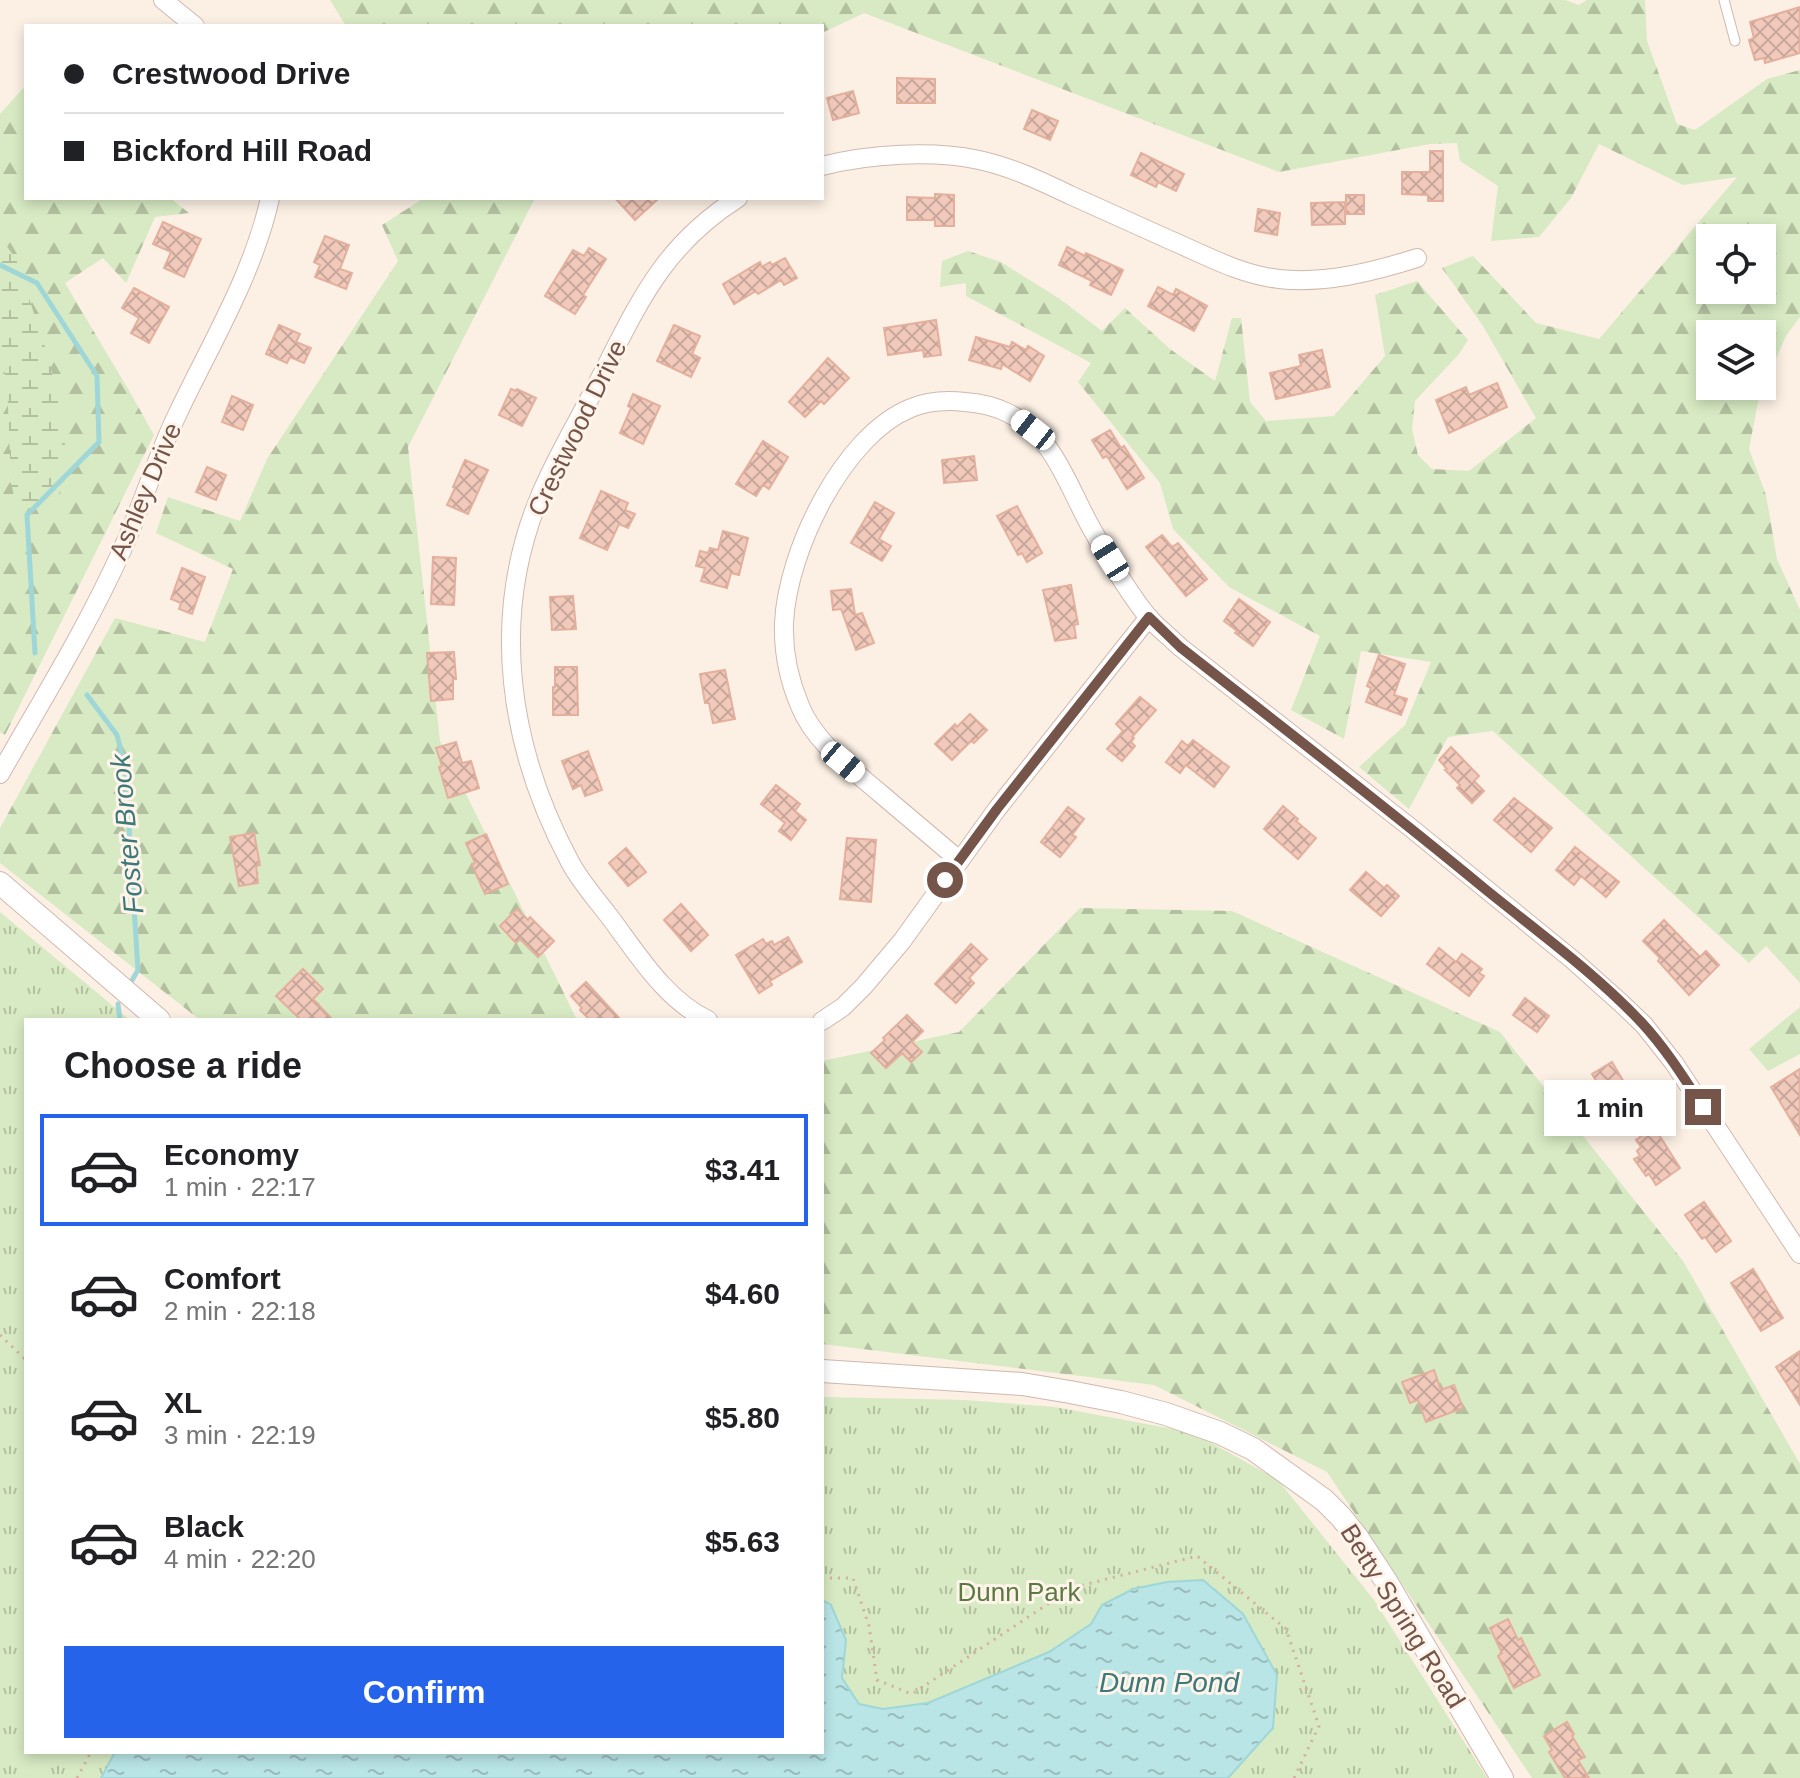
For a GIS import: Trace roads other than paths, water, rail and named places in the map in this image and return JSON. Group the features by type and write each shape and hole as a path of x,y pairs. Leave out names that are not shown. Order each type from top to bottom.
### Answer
{"street":[{"path":"163,0 193,24"},
{"path":"824,166 890,155 977,159 1031,177 1230,267 1278,279 1329,278 1364,273 1417,258"},
{"name":"Ashley Drive","path":"0,774 71,651 122,550 175,418 254,250 269,200"},
{"name":"Crestwood Drive","path":"705,1018 661,984 571,865 544,807 522,743 514,699 511,636 519,563 540,495 644,293 676,249 702,223 735,200"},
{"path":"959,860 843,762 810,727 790,678 784,623 794,571 803,544 838,475 855,452 875,430 910,408 960,401 991,406 1033,430 1054,456 1096,535 1149,617 1180,647 1411,828 1573,960 1644,1025 1674,1063 1800,1254"},
{"path":"824,1020 843,1007 864,986 902,941 997,809 1149,617"},
{"path":"0,883 157,1018"},
{"name":"Betty Spring Road","path":"824,1371 1045,1387 1166,1414 1220,1433 1253,1449 1324,1500 1357,1537 1502,1778"}],"lane":[{"path":"1724,0 1735,41"}],"water":[{"name":"Dunn Pond","path":"1203,1580 1243,1614 1277,1675 1273,1728 1228,1778 101,1778 114,1754 824,1754 824,1601 831,1605 846,1640 842,1678 859,1704 883,1709 928,1703 1049,1652 1091,1624 1102,1605 1133,1589 1167,1582"}],"waterway":[{"name":"Foster Brook","path":"0,265 37,283 97,376 99,442 27,515 35,653"},
{"name":"Foster Brook","path":"87,695 117,735 125,766 138,970 131,982"},
{"name":"Foster Brook","path":"118,1004 120,1018"}],"park label":[{"name":"Dunn Park","path":"1019,1592"}]}
